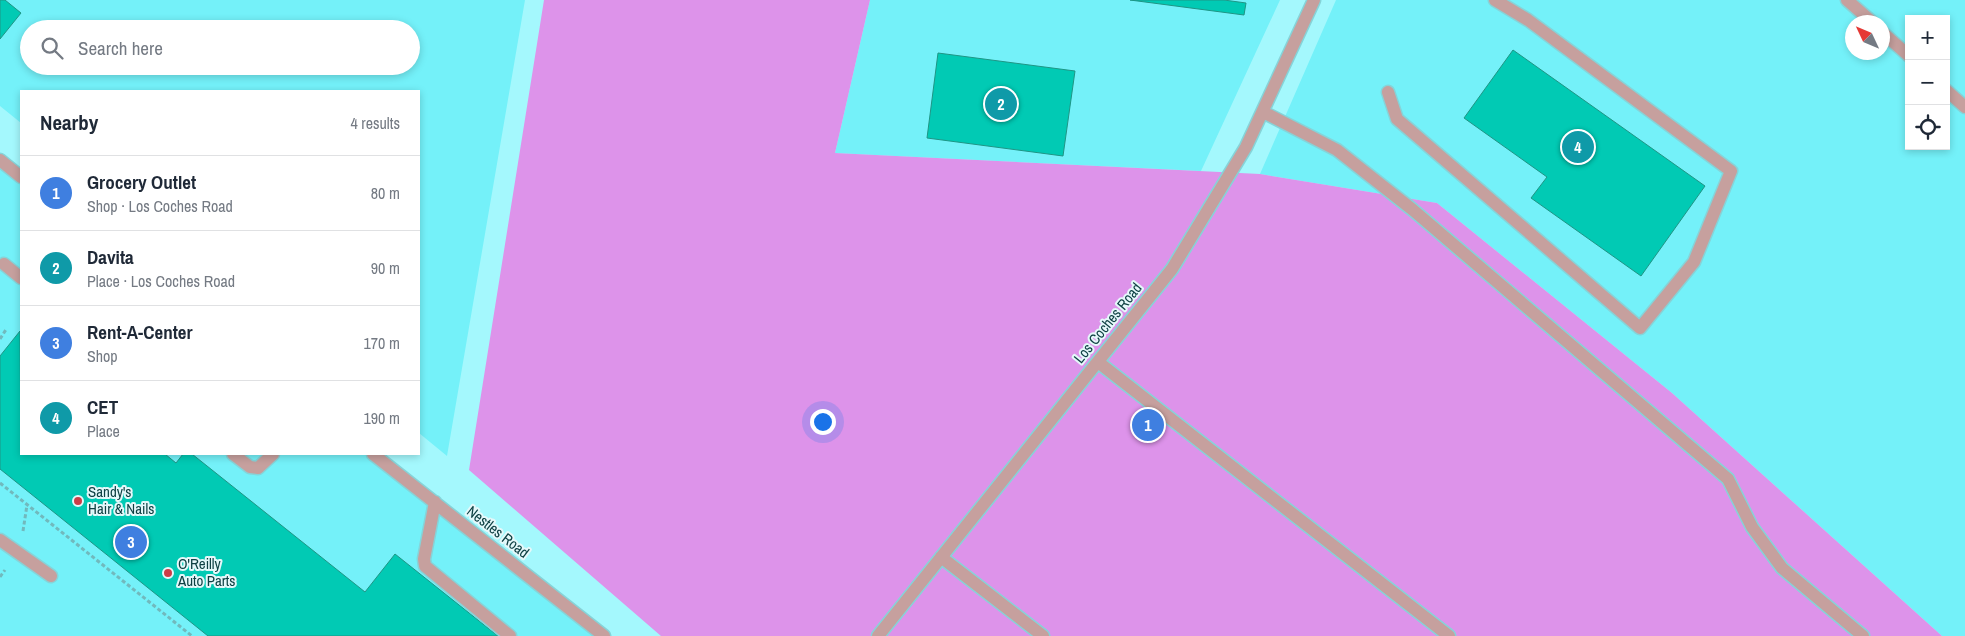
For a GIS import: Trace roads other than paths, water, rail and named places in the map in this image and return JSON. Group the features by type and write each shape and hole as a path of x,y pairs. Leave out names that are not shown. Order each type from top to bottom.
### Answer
{"street":[{"name":"Los Coches Road","path":"878,636 1172,269 1246,147 1314,0"},
{"path":"1388,92 1397,119 1640,328 1694,262 1731,171 1528,20 1495,0"},
{"path":"1847,0 1864,15"},
{"path":"1890,39 1905,52"},
{"path":"1950,94 1965,107"},
{"path":"1263,112 1337,150 1413,210 1728,479 1752,527 1782,568 1863,636"},
{"path":"0,160 20,176"},
{"path":"4,264 20,277"},
{"path":"1098,362 1446,635"},
{"path":"234,455 250,467 258,468 272,455"},
{"name":"Nestles Road","path":"374,455 604,636"},
{"path":"435,502 424,559 425,566 510,636"},
{"path":"0,540 51,576"},
{"path":"941,558 1043,636"}],"place":[{"name":"Davita","path":"1001,104"},
{"name":"CET","path":"1578,147"},
{"name":"Grocery Outlet","path":"1148,425"},
{"name":"Sandy's Hair & Nails","path":"78,501"},
{"name":"Rent-A-Center","path":"131,542"},
{"name":"O'Reilly Auto Parts","path":"168,573"}]}
